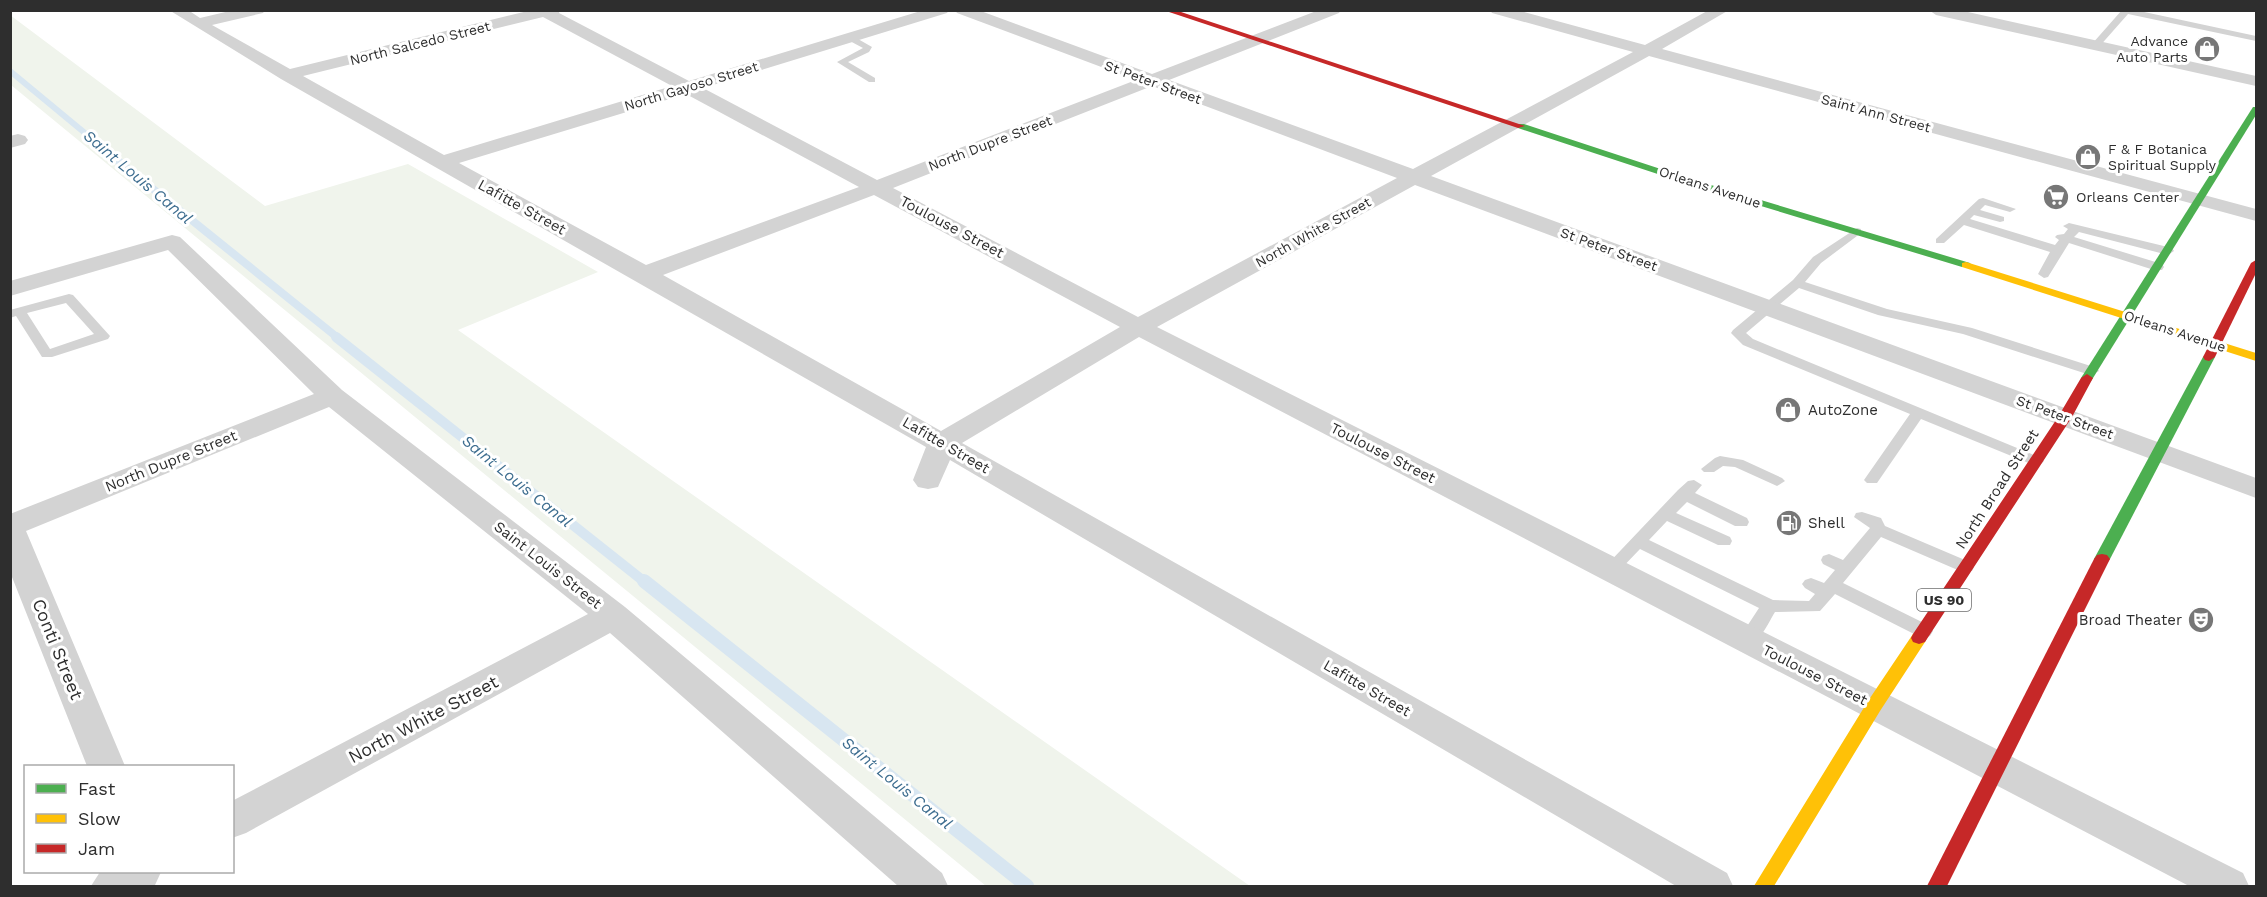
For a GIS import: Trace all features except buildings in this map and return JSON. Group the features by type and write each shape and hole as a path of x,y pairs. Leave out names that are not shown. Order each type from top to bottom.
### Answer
{"main road":[{"name":"Orleans Avenue","path":"1166,10 1260,32 1531,113 1711,188 1857,231 2134,307 2216,344 2256,357"},
{"path":"1283,30 1305,37"},
{"name":"North Broad Street","path":"1764,886 1874,706 2065,417 2256,110"},
{"path":"1937,886 2157,452 2224,330 2256,263"}],"street":[{"path":"187,17 258,10"},
{"name":"North Gayoso Street","path":"441,162 942,10"},
{"name":"St Peter Street","path":"962,10 2256,488"},
{"name":"North Dupre Street","path":"644,274 1151,81 1260,32 1283,30 1334,10"},
{"name":"Saint Ann Street","path":"1497,10 2256,215"},
{"name":"North White Street","path":"942,443 1138,327 1722,10"},
{"path":"1936,10 2256,81"},
{"name":"North Salcedo Street","path":"287,75 547,11"},
{"name":"Toulouse Street","path":"547,11 1138,327 2228,886"},
{"name":"Lafitte Street","path":"187,17 942,443 1712,886"},
{"name":"Saint Louis Street","path":"10,289 172,242 332,396 613,616 927,886"},
{"name":"North Dupre Street","path":"10,529 332,396"},
{"path":"928,480 942,443"},
{"name":"Conti Street","path":"10,529 106,765"},
{"name":"North White Street","path":"234,820 613,616"},
{"path":"112,886 138,873"}],"lane":[{"path":"2096,46 2126,11 2256,39"},
{"path":"851,38 868,47 841,62 872,80"},
{"path":"1940,240 1963,222 1983,201 2010,209"},
{"path":"1973,211 2000,219"},
{"path":"1963,222 2057,250"},
{"path":"1857,231 1817,260 1797,283 1738,333 1748,342 2036,461"},
{"path":"2068,233 2168,251"},
{"path":"2044,274 2068,233"},
{"path":"2068,233 2158,267"},
{"path":"1797,283 1883,312 1967,331 2092,371"},
{"path":"69,298 103,336 47,354 15,313 69,298"},
{"path":"1872,480 1918,413"},
{"path":"1709,469 1720,461 1738,463 1777,481"},
{"path":"1610,570 1689,489 1742,522"},
{"path":"1665,514 1724,541"},
{"path":"1862,517 1875,522 1878,529 1966,567"},
{"path":"1638,541 1770,606 1814,607 1878,529"},
{"path":"1829,560 1845,568"},
{"path":"1811,584 1829,588 1924,631"},
{"path":"1747,640 1770,606"}],"shaded area":[{"path":"10,15 265,206 408,164 598,272 458,330 1250,886 986,886 11,85"}],"waterway":[{"name":"Saint Louis Canal","path":"10,71 103,148"},
{"name":"Saint Louis Canal","path":"101,147 338,338"},
{"name":"Saint Louis Canal","path":"336,337 646,583"},
{"name":"Saint Louis Canal","path":"644,581 1027,886"}],"traffic: fast":[{"path":"2087,378 2256,109"},
{"path":"1521,126 1688,181 1966,265"},
{"path":"2102,559 2209,357"}],"traffic: slow":[{"path":"1966,265 2256,357"},
{"path":"1764,886 1874,706 1919,638"}],"traffic: jam":[{"path":"1166,10 1521,126"},
{"path":"2209,357 2256,263"},
{"path":"1919,638 2065,417 2087,378"},
{"path":"1937,886 2102,559"}],"place":[{"name":"Advance Auto Parts","path":"2207,49"},
{"name":"F & F Botanica Spiritual Supply","path":"2088,157"},
{"name":"Orleans Center","path":"2056,197"},
{"name":"AutoZone","path":"1788,410"},
{"name":"Shell","path":"1789,523"},
{"name":"Broad Theater","path":"2201,620"}]}
